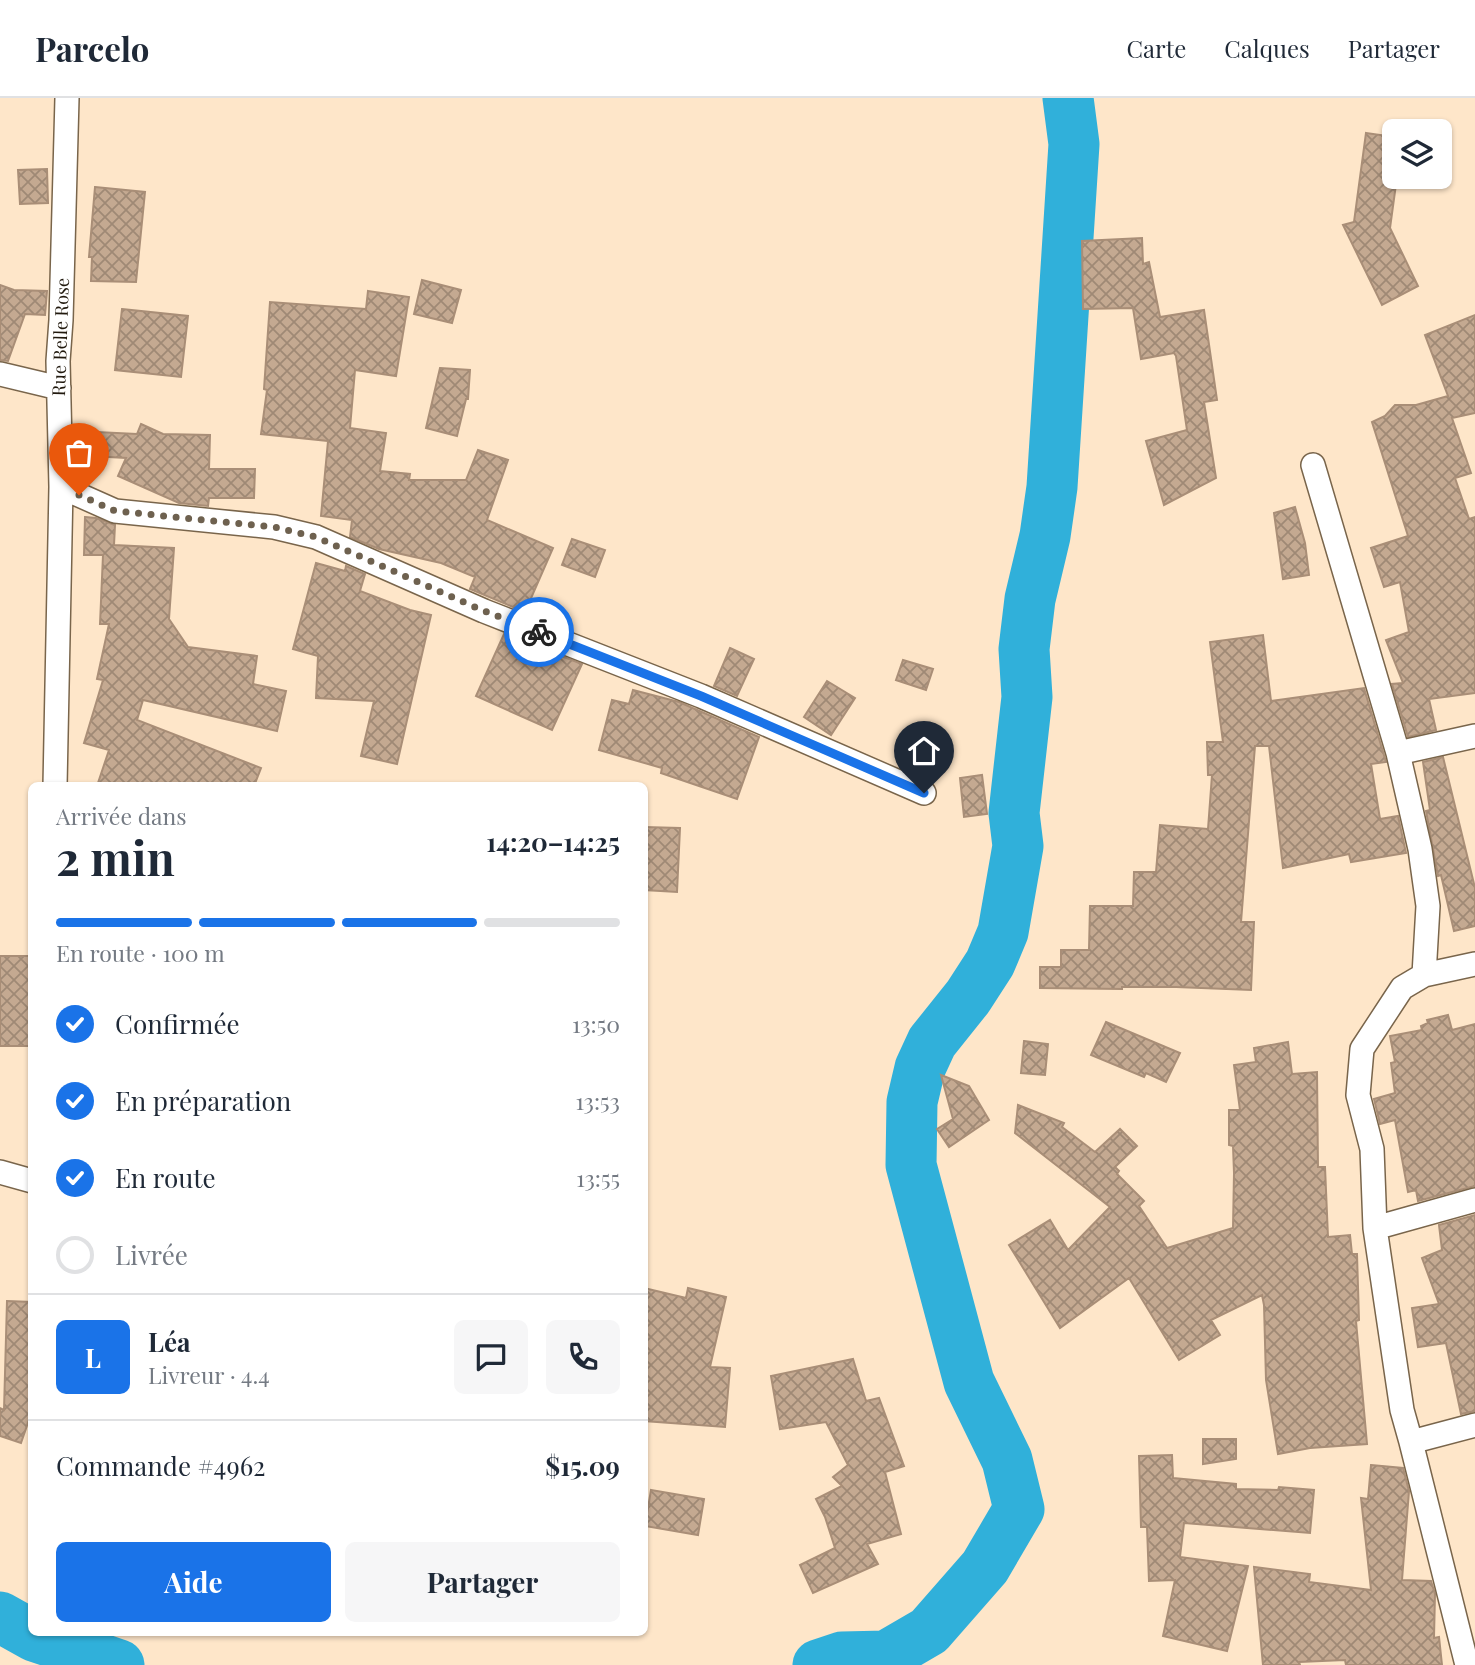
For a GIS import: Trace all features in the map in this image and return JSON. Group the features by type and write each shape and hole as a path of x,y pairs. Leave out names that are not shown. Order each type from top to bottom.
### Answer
{"street":[{"name":"Rue Belle Rose","path":"55,782 61,486 58,361 67,98"},
{"path":"0,373 59,388"},
{"path":"1314,465 1398,753 1420,849 1428,906 1424,975"},
{"path":"61,486 115,511 274,527 316,537 484,611 701,696 924,793"},
{"path":"1398,753 1475,736"},
{"path":"1467,1665 1466,1623 1402,1410 1376,1227 1372,1149 1358,1095 1362,1049 1402,988 1424,975 1475,964"},
{"path":"0,1172 28,1180"},
{"path":"1376,1227 1475,1200"},
{"path":"1411,1442 1475,1426"}],"building":[{"path":"1366,133 1382,135 1382,189 1395,189 1390,228 1418,286 1382,305 1343,225 1354,222"},
{"path":"47,169 48,203 20,204 18,170"},
{"path":"95,187 145,192 136,282 91,281 92,257 89,257"},
{"path":"1142,238 1143,264 1149,262 1160,317 1204,310 1217,400 1204,402 1216,478 1164,505 1146,441 1187,430 1176,356 1174,353 1141,359 1133,308 1083,309 1082,241"},
{"path":"422,280 461,290 452,323 414,314"},
{"path":"0,285 14,290 47,291 45,315 25,314 8,361 0,360"},
{"path":"368,291 409,297 396,376 355,370 350,428 386,433 380,471 410,474 409,480 466,480 478,450 508,460 487,520 553,548 525,612 470,589 475,577 441,563 379,549 350,537 352,520 321,516 328,441 261,434 267,390 264,389 270,302 366,309"},
{"path":"122,309 188,316 181,377 115,370"},
{"path":"1475,315 1475,413 1452,418 1471,473 1455,478 1469,519 1475,517 1475,693 1429,699 1436,730 1408,737 1392,684 1403,683 1386,640 1409,632 1400,582 1384,587 1371,548 1408,536 1372,422 1385,416 1395,405 1416,405 1448,396 1425,335"},
{"path":"440,368 470,370 468,399 457,436 426,428"},
{"path":"141,424 163,434 210,435 209,469 255,469 254,498 209,498 208,506 179,503 118,476 126,458 75,455 77,431 137,434"},
{"path":"1295,507 1305,543 1309,575 1283,579 1274,513"},
{"path":"85,517 115,525 114,545 174,548 169,619 188,647 257,656 253,684 286,691 277,731 143,700 137,720 261,768 256,782 98,782 109,750 84,743 103,680 97,679 109,624 100,624 103,555 84,555"},
{"path":"572,539 605,550 595,577 562,565"},
{"path":"316,563 345,571 346,566 365,574 360,591 431,615 397,764 361,756 374,701 316,698 318,656 293,649"},
{"path":"504,634 582,664 552,730 476,696"},
{"path":"1263,635 1271,701 1364,688 1386,762 1371,764 1380,819 1398,816 1406,853 1351,862 1349,854 1283,868 1269,746 1255,746 1241,922 1254,922 1251,990 1176,987 1040,988 1040,967 1061,967 1061,950 1089,950 1090,906 1133,906 1134,872 1156,872 1160,825 1208,829 1212,775 1208,775 1207,742 1223,742 1210,642"},
{"path":"730,648 754,659 737,696 714,686"},
{"path":"903,660 933,669 926,690 896,680"},
{"path":"827,681 855,698 831,735 804,717"},
{"path":"633,690 679,702 759,737 737,799 661,773 662,768 599,750 612,700 629,704"},
{"path":"1443,757 1475,888 1475,926 1454,931 1441,875 1438,876 1426,811 1430,810 1423,762"},
{"path":"982,775 987,814 964,817 960,778"},
{"path":"648,827 680,828 677,892 648,890"},
{"path":"0,956 28,956 28,1046 0,1046"},
{"path":"1448,1015 1452,1030 1475,1024 1475,1186 1418,1201 1416,1190 1408,1192 1395,1120 1380,1124 1374,1099 1395,1093 1391,1063 1395,1062 1390,1036 1422,1030 1421,1026 1428,1023 1427,1020"},
{"path":"1106,1022 1180,1053 1166,1082 1146,1073 1144,1077 1091,1055"},
{"path":"1024,1041 1048,1044 1045,1075 1021,1073"},
{"path":"1288,1042 1292,1074 1317,1072 1318,1167 1325,1167 1328,1237 1350,1235 1352,1254 1357,1254 1359,1320 1356,1321 1367,1444 1310,1448 1278,1454 1266,1380 1262,1295 1211,1320 1220,1335 1179,1360 1129,1278 1060,1328 1009,1245 1050,1220 1068,1250 1110,1207 1015,1133 1018,1105 1064,1123 1062,1127 1095,1152 1120,1129 1137,1146 1115,1167 1119,1171 1117,1174 1144,1201 1139,1206 1167,1248 1233,1228 1234,1173 1233,1146 1229,1145 1229,1110 1240,1110 1234,1065 1256,1062 1254,1048"},
{"path":"941,1075 969,1086 989,1120 949,1147 937,1129 953,1119"},
{"path":"1475,1215 1475,1411 1461,1414 1446,1343 1418,1347 1412,1308 1439,1304 1422,1258 1442,1250 1439,1225"},
{"path":"688,1288 726,1297 710,1367 730,1368 725,1427 648,1421 648,1289 686,1298"},
{"path":"7,1301 28,1302 28,1423 21,1443 0,1436 0,1408 4,1410"},
{"path":"853,1359 866,1401 879,1398 904,1466 885,1472 901,1534 867,1544 878,1564 813,1593 800,1565 835,1548 816,1499 842,1486 833,1477 848,1465 826,1422 780,1429 771,1376"},
{"path":"1203,1439 1236,1439 1236,1459 1203,1464"},
{"path":"1172,1455 1173,1478 1236,1484 1236,1489 1278,1490 1279,1487 1314,1490 1310,1533 1184,1523 1180,1557 1248,1566 1227,1651 1163,1636 1175,1580 1149,1581 1147,1527 1141,1527 1139,1456"},
{"path":"1371,1465 1403,1468 1409,1491 1402,1580 1431,1581 1435,1594 1434,1638 1439,1637 1442,1665 1346,1665 1345,1660 1299,1662 1300,1665 1263,1665 1254,1567 1310,1574 1309,1582 1371,1590 1361,1498 1368,1499"},
{"path":"651,1490 704,1499 698,1535 648,1527"}],"waterway":[{"path":"818,1665 842,1657 886,1656 929,1631 985,1567 1019,1509 1007,1460 969,1382 911,1165 912,1102 920,1068 932,1042 968,997 990,963 1003,932 1018,846 1014,813 1027,697 1024,649 1030,599 1045,536 1052,487 1074,144 1068,98"},
{"path":"0,1617 28,1633"},
{"path":"34,1636 119,1665"}],"way so far":[{"path":"79,495 115,511 274,527 316,537 484,611 539,632"}],"route":[{"path":"539,632 804,739 924,793"}]}
